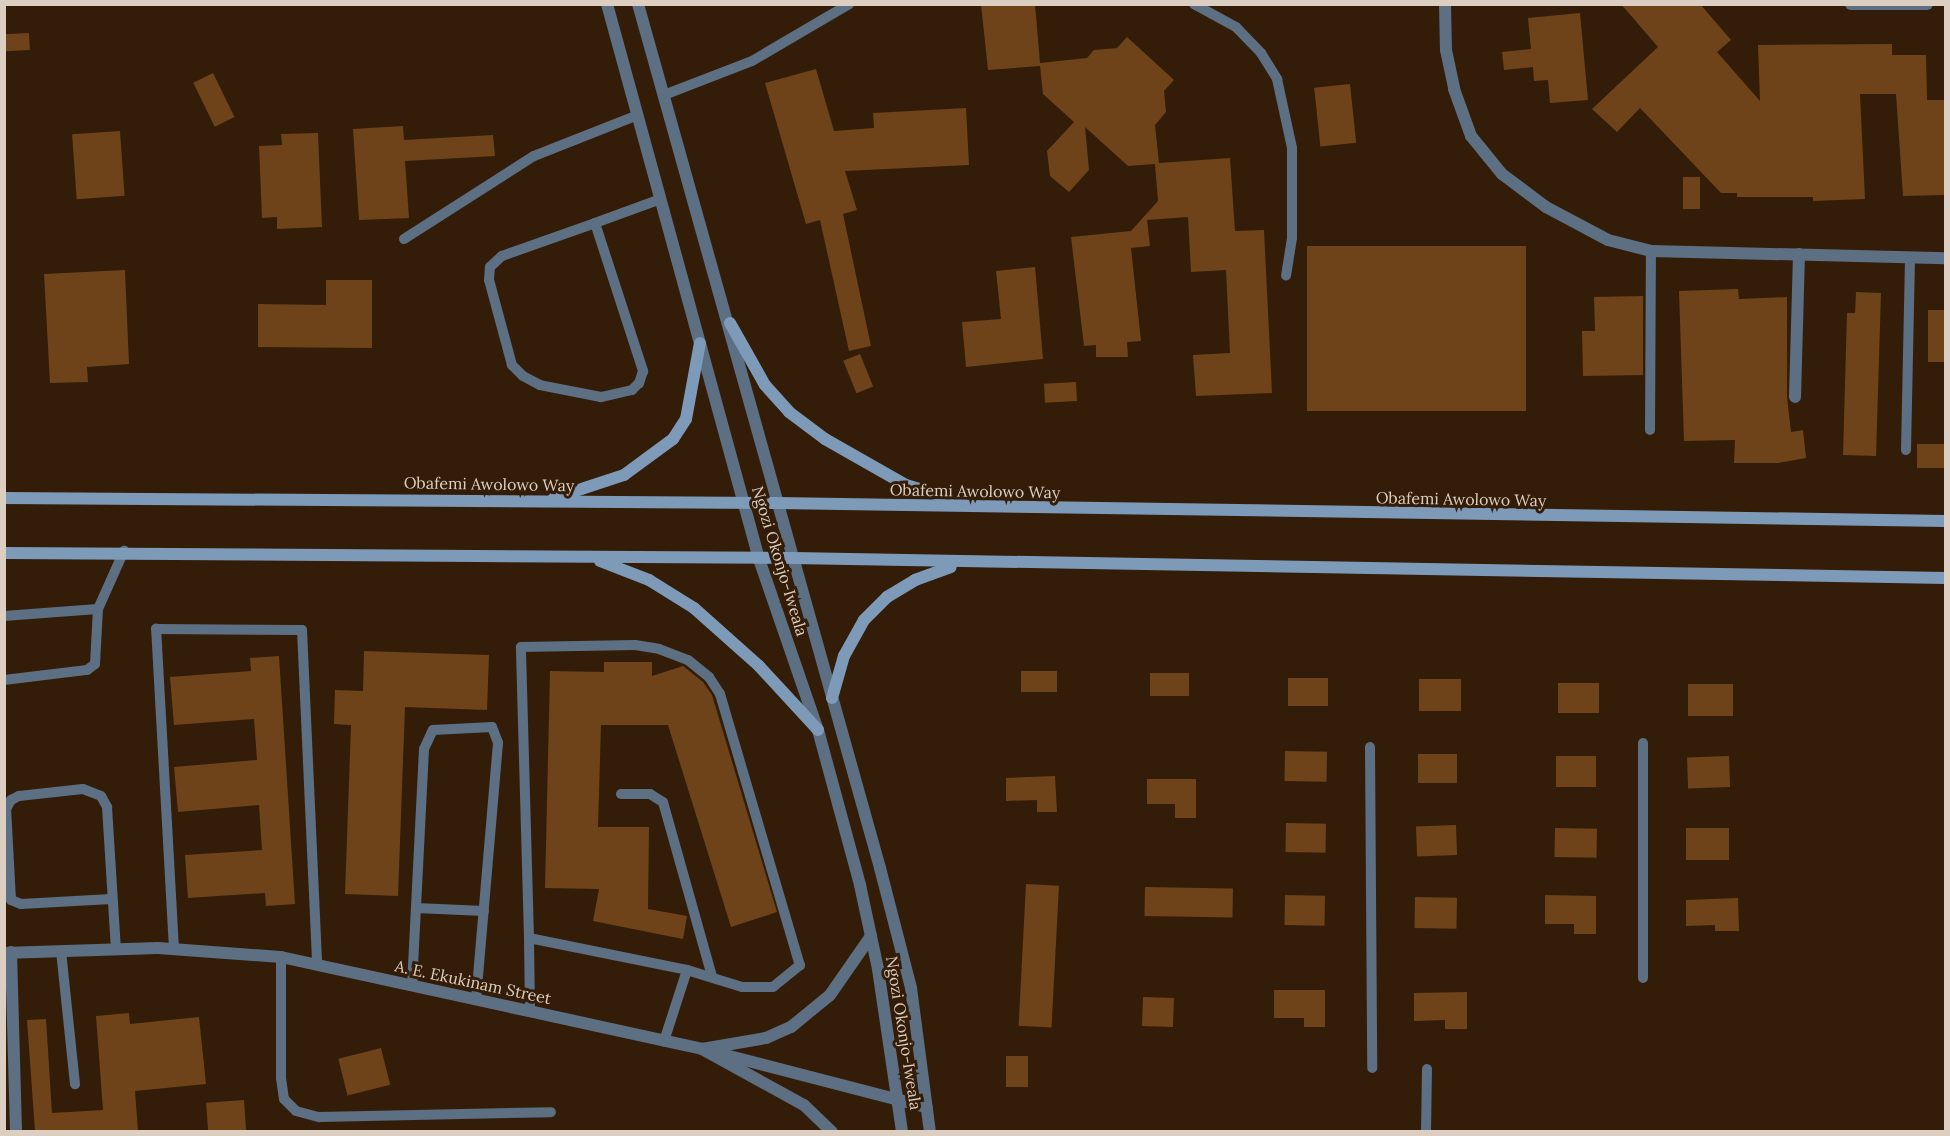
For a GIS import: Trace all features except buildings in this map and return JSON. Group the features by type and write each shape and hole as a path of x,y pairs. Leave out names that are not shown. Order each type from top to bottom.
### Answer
{"main road":[{"path":"730,323 765,385 789,412 825,439 906,485 985,509"},
{"path":"543,501 624,475 673,439 686,419 700,343"},
{"name":"Obafemi Awolowo Way","path":"4,498 543,501 744,505 777,503 985,509 1946,521"},
{"path":"4,553 124,551 593,558 793,558 958,564 1946,578"},
{"path":"593,558 649,580 694,608 759,666 818,730"},
{"path":"832,698 844,656 864,621 888,597 915,580 958,564"}],"street":[{"name":"Ngozi Okonjo-Iweala","path":"607,4 759,559 818,730 871,936 902,1131"},
{"name":"Ngozi Okonjo-Iweala","path":"638,4 730,323 910,988 930,1131"},
{"path":"1445,4 1446,50 1454,90 1471,136 1502,174 1546,207 1608,240 1652,251 1946,258"},
{"path":"1851,4 1927,4"},
{"path":"1795,397 1799,254"},
{"path":"702,1049 766,1038 801,1021 830,995 871,936"},
{"name":"A. E. Ekukinam Street","path":"8,953 174,949 281,957 702,1049 927,1107"},
{"path":"8,953 16,1131"},
{"path":"702,1049 804,1106 832,1131"}],"lane":[{"path":"664,95 752,61 849,4"},
{"path":"1194,4 1236,27 1261,53 1277,79 1292,148 1292,238 1286,276"},
{"path":"404,239 534,156 638,115"},
{"path":"595,223 643,371 639,383 632,390 601,397 540,385 523,376 512,365 489,280 490,267 502,256 662,199"},
{"path":"1650,430 1652,251"},
{"path":"1906,450 1910,257"},
{"path":"4,680 87,670 95,664 98,609 124,551"},
{"path":"4,616 98,609"},
{"path":"174,949 156,629 302,630 317,965"},
{"path":"529,938 687,970 742,987 773,987 800,965 720,694 709,677 688,660 659,649 624,645 521,647 530,1011"},
{"path":"412,986 424,749 434,730 492,727 498,743 476,999"},
{"path":"1643,742 1643,978"},
{"path":"1370,747 1372,1068"},
{"path":"111,899 21,904 11,900 6,809 11,800 19,796 83,789 101,796 108,816 111,899 116,949"},
{"path":"621,794 650,795 663,802 712,976"},
{"path":"416,908 484,911"},
{"path":"61,951 75,1084"},
{"path":"281,957 281,1078 284,1099 296,1111 319,1117 551,1112"},
{"path":"664,1041 687,970"},
{"path":"1426,1131 1427,1069"}]}
